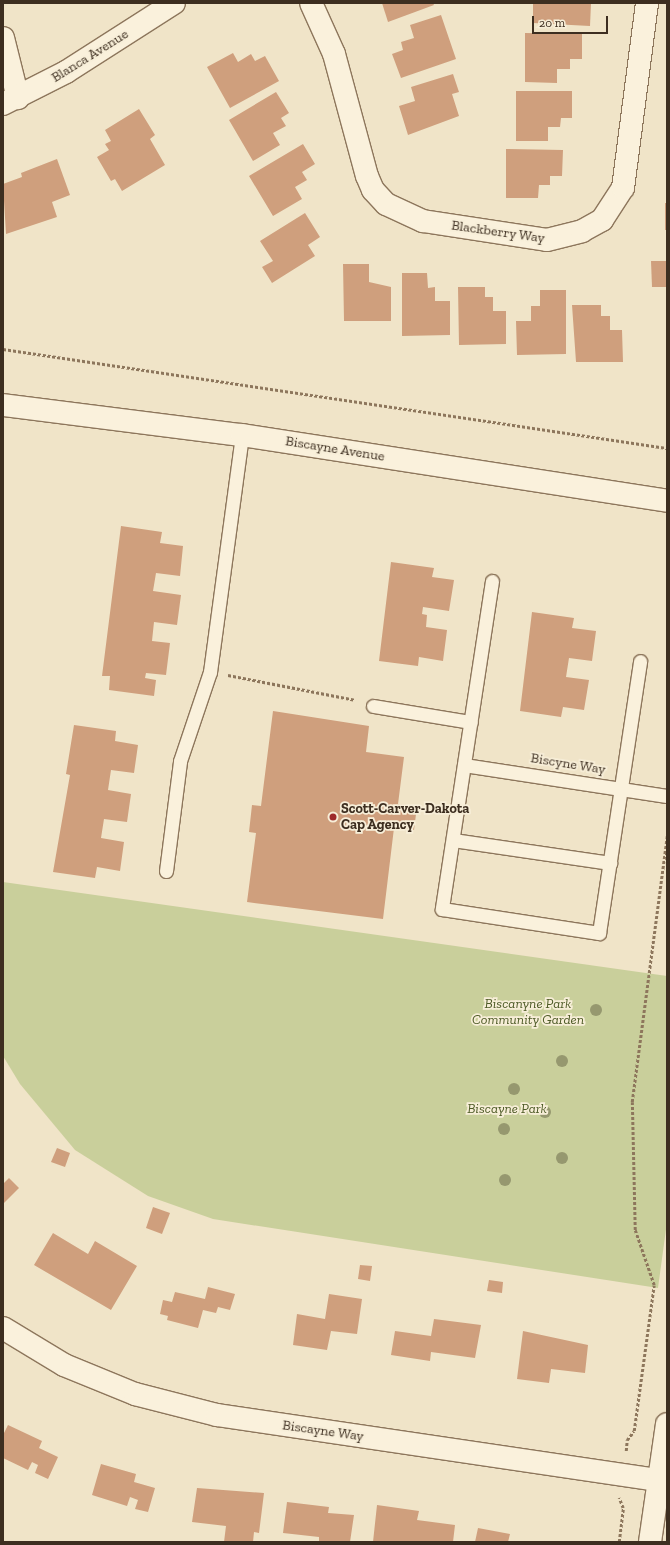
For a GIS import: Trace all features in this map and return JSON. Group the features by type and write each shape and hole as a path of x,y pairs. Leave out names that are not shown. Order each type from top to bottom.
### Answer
{"street":[{"name":"Blanca Avenue","path":"11,101 66,72 174,3"},
{"name":"Blackberry Way","path":"311,3 334,54 367,176 373,190 386,204 423,221 547,240 582,231 602,220 623,188 647,3"},
{"path":"3,38 11,101"},
{"name":"Biscayne Avenue","path":"3,405 242,435 667,501"},
{"name":"Biscayne Way","path":"3,1328 64,1365 135,1394 217,1415 659,1480"},
{"path":"650,1542 667,1424"}],"lane":[{"path":"166,871 180,761 210,672 242,435"},
{"path":"492,581 442,909 599,933 640,661"},
{"path":"373,706 471,722"},
{"name":"Biscyne Way","path":"464,765 667,796"},
{"path":"452,840 610,864"}],"path":[{"path":"3,349 667,448"},
{"path":"210,672 335,693 373,706"},
{"path":"619,1542 623,1508 619,1498 627,1440 634,1431 654,1285 635,1230 636,1189 630,1130 667,835"}],"green space":[{"name":"Biscayne Park","path":"3,882 667,976 667,1222 658,1288 213,1219 148,1196 75,1150 20,1084 3,1056"}],"building":[{"path":"382,3 433,3 434,5 388,22"},
{"path":"533,3 591,3 590,26 533,23"},
{"path":"441,15 456,59 401,78 392,54 403,50 401,42 414,38 410,25"},
{"path":"525,33 582,34 582,59 570,59 570,69 557,69 557,83 525,82"},
{"path":"233,53 238,62 251,54 255,61 265,56 279,81 230,108 207,67"},
{"path":"453,74 459,92 452,94 459,116 408,135 399,106 415,101 411,87"},
{"path":"516,91 572,91 572,118 561,118 560,127 548,127 548,141 516,141"},
{"path":"276,92 289,113 281,118 286,126 273,133 280,145 253,161 229,120"},
{"path":"139,109 155,135 150,139 165,165 122,191 115,179 111,181 97,157 109,150 105,144 111,141 105,130"},
{"path":"303,144 315,164 302,172 307,180 295,187 302,199 273,216 249,176"},
{"path":"506,149 563,150 562,176 550,176 550,185 539,185 538,198 506,198"},
{"path":"57,159 70,195 52,202 57,217 6,234 3,184 22,177 21,173"},
{"path":"665,203 667,203 667,230 665,230"},
{"path":"305,213 320,237 308,245 315,256 272,283 262,267 273,261 260,241"},
{"path":"651,261 667,261 667,287 652,287"},
{"path":"343,264 369,264 369,282 391,287 391,321 344,321"},
{"path":"402,273 427,273 428,288 435,287 435,301 450,301 450,335 402,336"},
{"path":"458,287 485,287 485,297 493,297 493,311 506,311 506,344 459,345"},
{"path":"540,290 566,290 566,354 517,355 516,321 531,321 531,306 540,306"},
{"path":"572,305 601,305 601,316 610,316 610,330 622,330 623,362 576,362"},
{"path":"121,526 162,532 160,543 183,546 180,576 156,573 153,591 181,595 177,625 154,622 152,641 170,643 166,675 146,673 145,678 156,680 154,696 109,690 110,676 102,676"},
{"path":"391,562 434,568 432,577 454,580 449,611 423,607 422,614 427,615 426,627 447,630 443,661 419,657 418,666 379,661"},
{"path":"532,612 574,618 572,628 596,631 592,661 569,658 566,677 589,680 584,710 563,707 561,717 520,711"},
{"name":"Scott-Carver-Dakota Cap Agency","path":"273,711 369,726 366,752 404,757 398,804 417,806 414,830 394,828 383,919 247,902 256,833 249,832 252,805 261,806"},
{"path":"74,725 116,731 115,741 138,745 134,773 111,770 108,790 131,794 127,822 104,819 101,838 124,842 120,871 97,867 95,878 53,872 70,775 66,774"},
{"path":"57,1148 70,1153 65,1167 51,1162"},
{"path":"9,1178 19,1188 3,1204 3,1184"},
{"path":"153,1207 170,1213 162,1234 146,1228"},
{"path":"53,1233 88,1254 95,1241 137,1266 111,1310 34,1265"},
{"path":"360,1265 372,1266 370,1281 358,1279"},
{"path":"489,1280 503,1282 502,1293 487,1291"},
{"path":"208,1287 235,1294 230,1310 218,1307 216,1313 203,1310 198,1328 167,1320 168,1316 160,1314 163,1300 172,1302 175,1292 205,1299"},
{"path":"329,1294 362,1299 357,1334 331,1331 327,1350 293,1345 297,1314 325,1319"},
{"path":"434,1319 481,1325 475,1358 431,1352 430,1361 391,1355 395,1331 431,1336"},
{"path":"523,1331 588,1345 585,1373 551,1369 549,1383 517,1379"},
{"path":"8,1425 42,1441 39,1448 58,1457 48,1479 35,1473 38,1465 32,1462 28,1470 3,1458 3,1435"},
{"path":"101,1464 136,1474 134,1482 155,1488 148,1512 135,1509 138,1500 130,1497 127,1506 92,1495"},
{"path":"197,1488 264,1493 259,1533 254,1532 253,1542 224,1542 226,1526 192,1522"},
{"path":"287,1502 329,1507 328,1513 354,1515 350,1542 319,1542 319,1537 283,1533"},
{"path":"377,1505 419,1511 417,1520 455,1525 453,1542 373,1542"},
{"path":"478,1528 510,1534 508,1542 475,1542"}],"place":[{"name":"Scott-Carver-Dakota Cap Agency","path":"333,817"}],"park label":[{"name":"Biscanyne Park Community Garden","path":"528,1012"}]}
